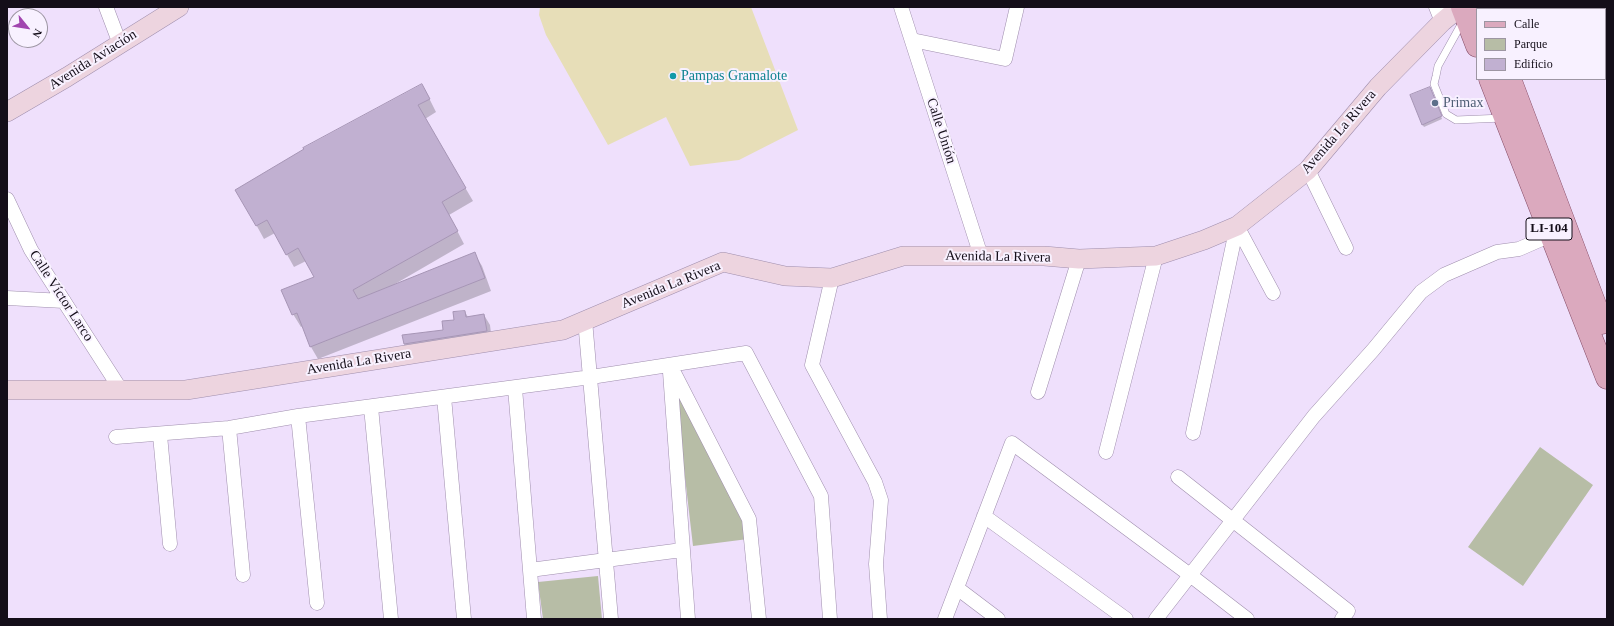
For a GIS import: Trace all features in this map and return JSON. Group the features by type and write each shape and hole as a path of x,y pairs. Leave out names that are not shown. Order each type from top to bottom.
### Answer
{"main road":[{"path":"1471,9 1476,40"},
{"name":"LI-104","path":"1490,80 1607,378"},
{"name":"LI-104","path":"1510,80 1607,337"}],"street":[{"path":"106,7 120,44"},
{"name":"Avenida Aviación","path":"7,112 179,7"},
{"name":"Calle Unión","path":"900,7 912,40 981,256"},
{"path":"912,40 1005,60 1017,7"},
{"name":"Avenida La Rivera","path":"7,390 186,390 563,330 723,262 786,276 832,278 903,256 1044,256 1079,259 1156,256 1204,240 1236,226 1308,170 1439,14 1471,9"},
{"path":"1308,170 1346,248"},
{"name":"Calle Víctor Larco","path":"7,199 31,250 121,390"},
{"path":"1236,226 1273,293"},
{"path":"1193,433 1236,226"},
{"path":"1156,619 1314,416 1373,350 1421,292 1444,275 1497,252 1519,249 1552,235"},
{"path":"1106,452 1156,256"},
{"path":"1038,392 1079,259"},
{"path":"832,278 812,365 875,482 881,500 876,564 880,619"},
{"path":"7,298 64,301"},
{"path":"585,320 611,619"},
{"path":"116,437 160,435 229,428 298,416 515,388 670,366 746,353 821,496 830,619"},
{"path":"670,366 688,619"},
{"path":"670,366 749,519 758,619"},
{"path":"515,388 534,619"},
{"path":"444,397 464,619"},
{"path":"371,407 391,619"},
{"path":"298,416 317,603"},
{"path":"229,428 243,575"},
{"path":"160,435 170,544"},
{"path":"946,619 1012,442 1247,619"},
{"path":"1178,478 1348,611 1342,619"},
{"path":"984,516 1126,619"},
{"path":"530,570 682,550"},
{"path":"957,588 998,619"}],"lane":[{"path":"1471,9 1438,66 1434,84 1446,114 1456,120 1506,117"}],"green space":[{"path":"674,383 747,522 748,539 693,546"},
{"path":"1540,447 1593,485 1523,586 1468,547"},
{"path":"598,576 602,619 543,619 538,582"}],"sand":[{"name":"Pampas Gramalote","path":"540,7 751,7 798,130 739,160 690,166 666,117 608,145 546,35 539,15"}],"building":[{"path":"422,84 430,99 418,105 466,188 442,202 458,231 353,290 358,299 475,252 485,278 310,347 297,313 292,315 281,290 314,277 298,248 286,255 267,220 256,226 235,190 304,149 303,148"},
{"path":"1430,87 1442,116 1422,125 1410,95"},
{"path":"465,311 466,317 484,314 487,331 404,344 402,335 443,330 442,321 454,320 453,312"}],"place":[{"name":"Pampas Gramalote","path":"673,76"},
{"name":"Primax","path":"1435,103"}]}
